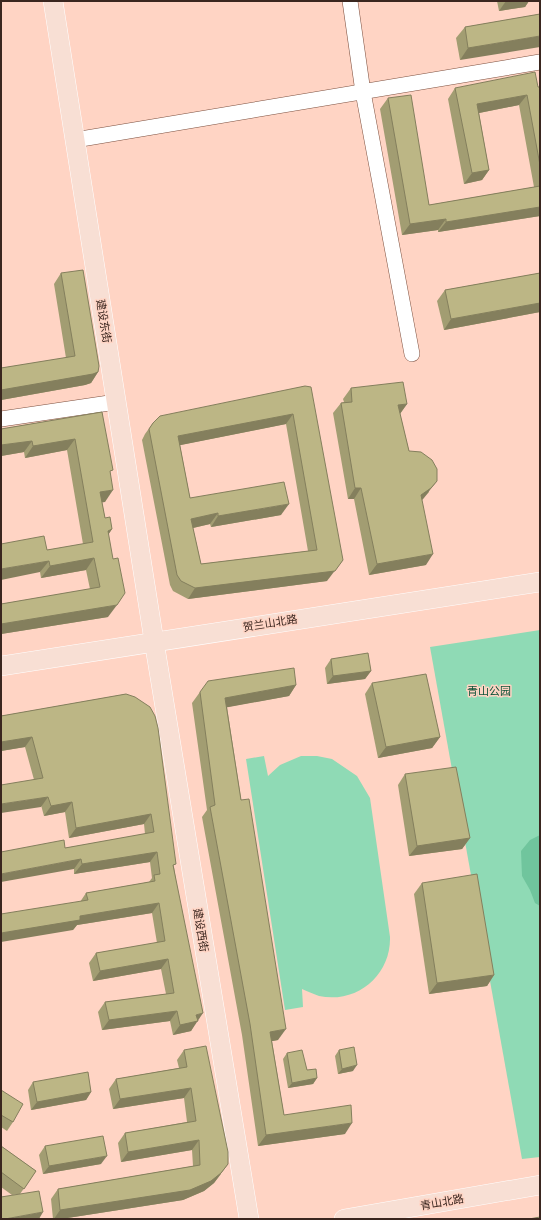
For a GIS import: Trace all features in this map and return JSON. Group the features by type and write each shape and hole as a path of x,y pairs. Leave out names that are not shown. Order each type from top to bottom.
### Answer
{"main road":[{"name":"建设东街","path":"53,1 154,641"},
{"name":"贺兰山北路","path":"1,666 540,582"},
{"name":"建设西街","path":"154,641 249,1219"},
{"name":"青山北路","path":"344,1219 540,1186"}],"street":[{"path":"350,1 363,92 412,354"},
{"path":"75,140 540,62"},
{"path":"1,419 116,402"}],"green space":[{"name":"青山公园","path":"540,630 540,1157 522,1159 430,647"},
{"path":"264,756 268,776 280,765 301,756 317,756 332,759 357,776 370,798 390,937 389,951 385,963 369,984 346,996 333,997 319,996 302,989 303,1007 285,1010 246,759"},
{"path":"540,835 540,906 535,903 522,876 521,851 530,840"}],"building":[{"path":"540,14 540,36 468,48 465,27"},
{"path":"535,72 538,87 540,87 540,165 527,95 477,104 489,170 472,173 455,88"},
{"path":"411,95 429,205 540,186 540,207 446,222 446,219 410,224 388,98"},
{"path":"83,270 99,366 98,372 1,390 1,368 75,356 61,273"},
{"path":"540,273 540,303 451,319 445,290"},
{"path":"403,382 407,404 398,405 409,451 421,452 432,460 437,469 437,481 431,488 421,495 433,554 377,564 361,488 355,488 341,403 352,402 351,388"},
{"path":"305,386 311,387 343,560 335,571 195,588 181,581 177,575 149,429 160,416","holes":["293,414 317,550 201,564 191,519 218,513 218,516 289,504 284,482 190,498 178,436"]},
{"path":"102,412 113,470 110,471 113,490 100,492 105,518 110,517 112,529 108,531 113,559 118,558 125,593 117,605 1,624 1,604 100,587 94,558 50,566 49,561 1,569 1,544 44,536 47,550 93,542 75,439 33,446 32,441 1,445 1,429"},
{"path":"368,653 371,671 333,676 331,659"},
{"path":"294,668 296,685 225,698 241,800 249,799 286,1029 270,1032 284,1115 351,1105 352,1123 266,1135 250,1024 210,807 215,805 200,692 208,681"},
{"path":"426,674 440,737 386,747 372,683"},
{"path":"126,694 135,697 150,707 155,716 158,728 176,864 173,865 203,1013 196,1015 198,1021 180,1025 177,1011 109,1020 105,1002 174,993 168,959 100,971 96,953 165,941 159,903 80,916 80,920 1,933 1,914 88,900 86,893 155,881 154,875 160,874 157,852 82,864 81,859 1,874 1,852 64,840 65,848 154,832 151,814 76,828 72,802 51,806 48,797 1,804 1,785 43,778 32,737 1,742 1,716"},
{"path":"456,767 470,838 417,846 405,774"},
{"path":"477,874 494,975 437,983 422,883"},
{"path":"206,1046 228,1152 228,1164 221,1173 211,1181 190,1190 60,1210 58,1189 200,1165 199,1140 128,1152 125,1133 196,1121 191,1088 120,1099 116,1079 187,1067 184,1050"},
{"path":"354,1047 357,1065 342,1069 339,1050"},
{"path":"302,1050 307,1070 316,1069 317,1078 292,1083 287,1053"},
{"path":"88,1072 91,1092 37,1102 33,1082"},
{"path":"1,1090 23,1104 13,1122 1,1115"},
{"path":"103,1136 107,1156 49,1166 45,1146"},
{"path":"1,1146 36,1171 24,1189 1,1172"},
{"path":"39,1191 43,1212 1,1219 1,1197"},
{"path":"540,1217 540,1219 529,1219"}]}
